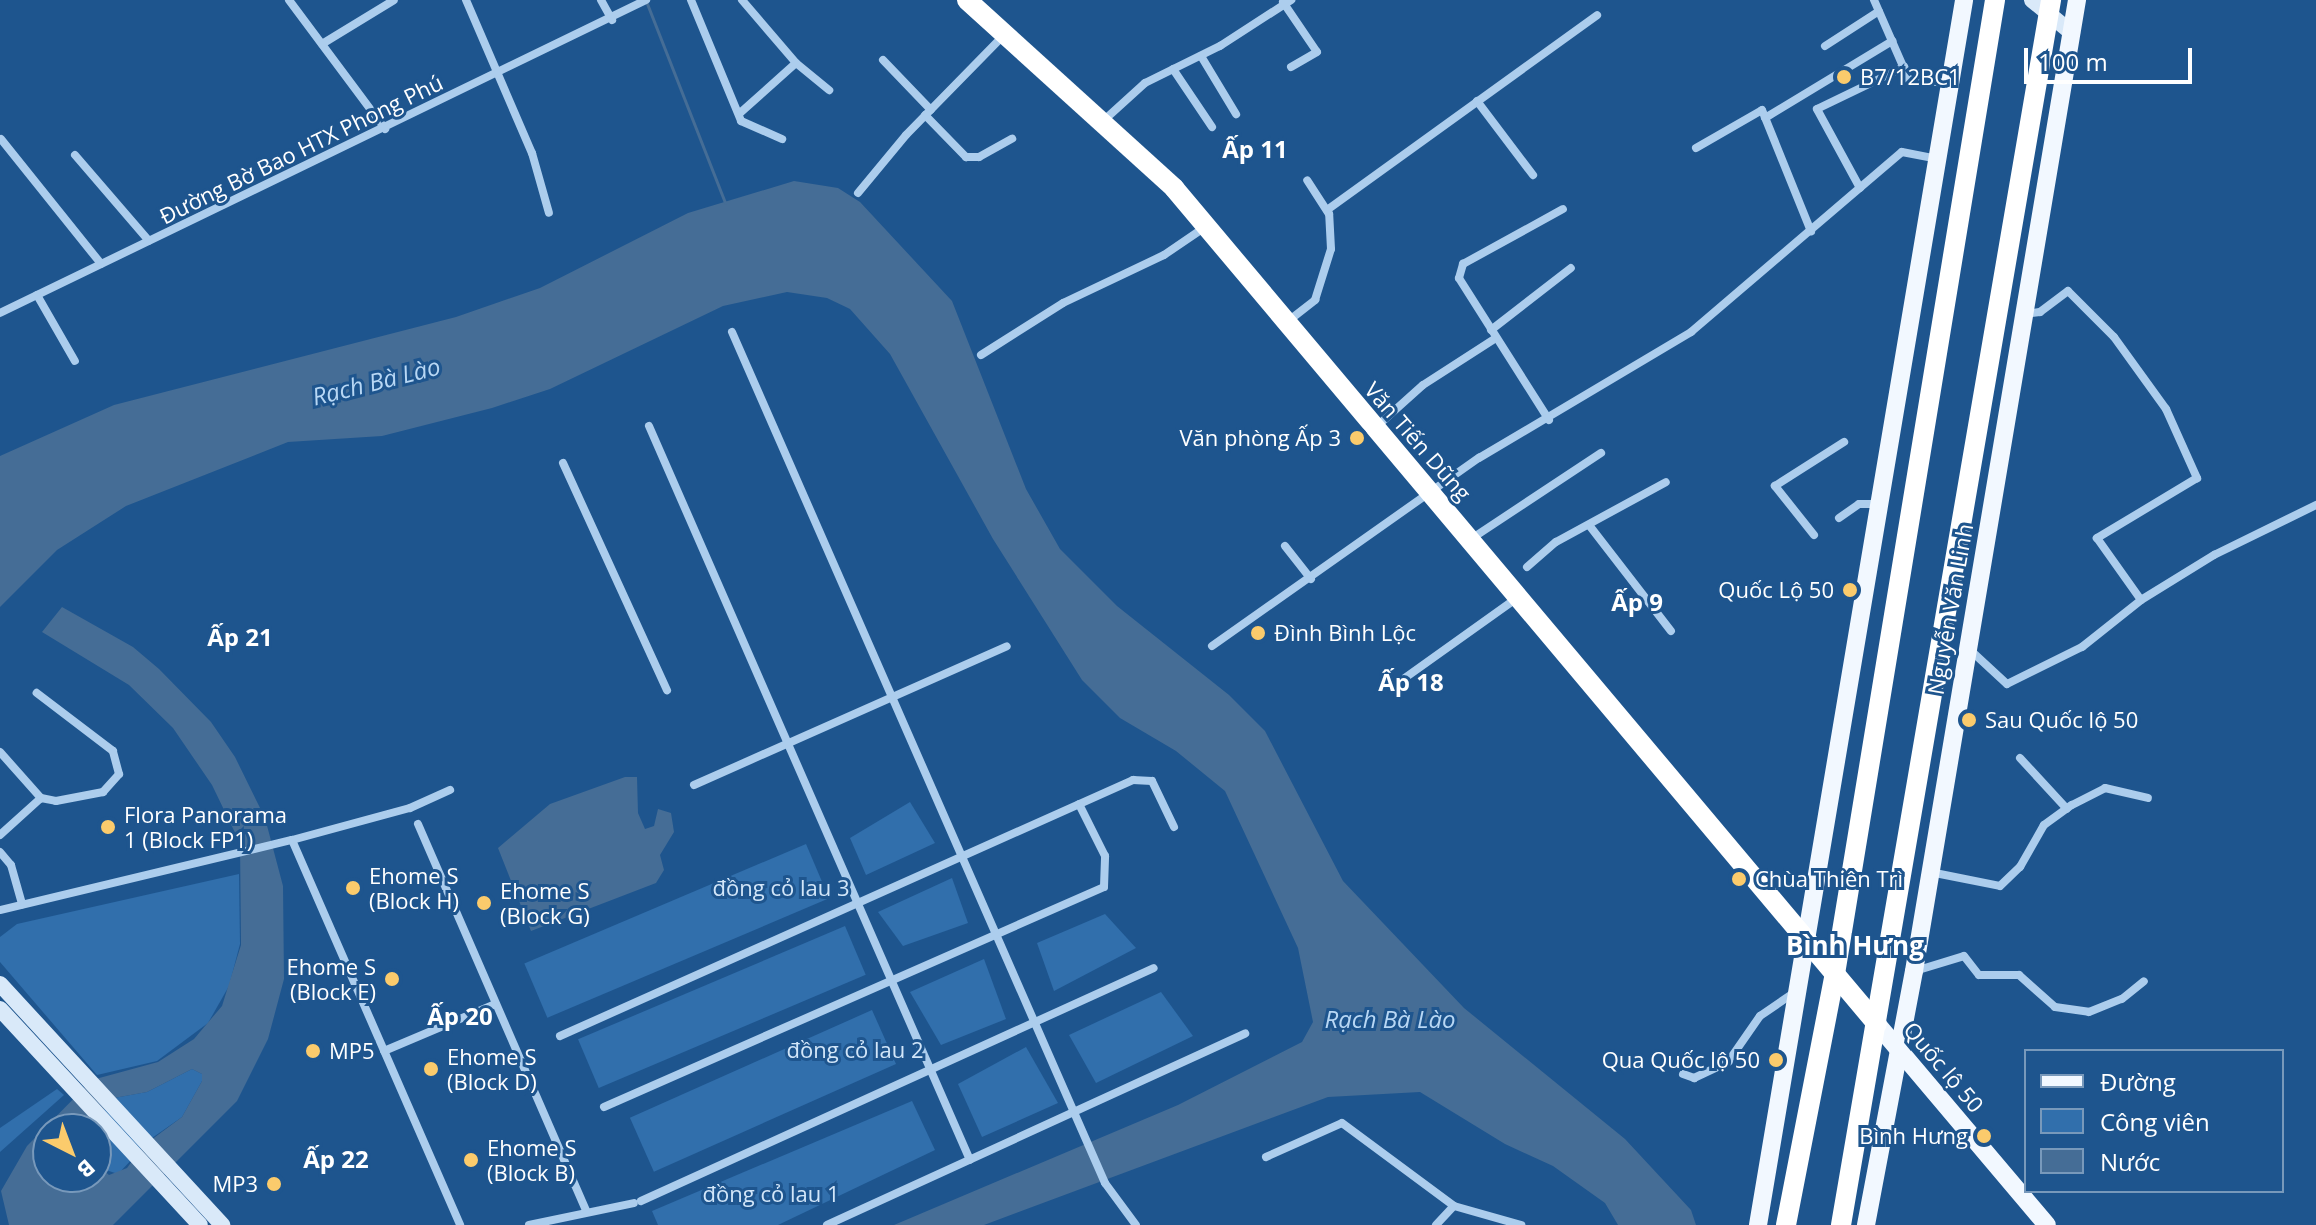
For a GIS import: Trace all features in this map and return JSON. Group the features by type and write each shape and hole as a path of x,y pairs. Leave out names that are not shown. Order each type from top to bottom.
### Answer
{"highway":[{"name":"Văn Tiến Dũng","path":"967,0 1174,188 1806,939"},
{"path":"1786,1225 1835,974 1995,0"},
{"name":"Nguyễn Văn Linh","path":"1841,1225 2049,7"},
{"name":"Quốc lộ 50","path":"1806,939 1877,1024"}],"main road":[{"name":"Nguyễn Văn Linh","path":"1866,1225 1914,971 2077,0"},
{"path":"1758,1225 1938,159 1961,6"},
{"name":"Quốc lộ 50","path":"1877,1024 2047,1225"}],"street":[{"path":"322,44 394,0"},
{"path":"466,0 532,153 549,213"},
{"path":"601,0 615,18"},
{"name":"Đường Bờ Bao HTX Phong Phú","path":"0,313 615,18 646,0"},
{"path":"691,0 741,121 782,139"},
{"path":"742,0 796,63 829,90"},
{"path":"1874,0 1909,80 1950,84"},
{"path":"2032,0 2049,7 2072,33"},
{"path":"291,1 385,129"},
{"path":"1102,123 1145,83 1201,56 1285,1 1317,52 1291,67"},
{"path":"1825,46 1879,11"},
{"path":"1327,210 1597,15"},
{"path":"858,193 928,112 1005,35"},
{"path":"1765,118 1892,41"},
{"path":"1201,56 1236,114"},
{"path":"883,60 966,157 979,157 1012,139"},
{"path":"740,113 796,63"},
{"path":"1860,188 1817,109 1904,67"},
{"path":"1173,69 1212,127"},
{"path":"1477,101 1533,175"},
{"path":"1696,148 1762,110 1811,231"},
{"path":"1,139 101,264"},
{"path":"1212,646 1311,579 1428,492 1691,332 1902,152 1938,159"},
{"path":"75,155 149,241"},
{"path":"1286,323 1315,300 1331,249 1327,210 1307,180"},
{"path":"1549,420 1459,278 1463,264 1563,209"},
{"path":"981,355 1063,303 1164,255 1206,226"},
{"path":"1375,428 1423,385 1493,334 1571,268"},
{"path":"2024,314 2040,312 2068,291 2114,337 2166,409 2197,478 2097,538 2141,600"},
{"path":"37,295 75,361"},
{"path":"732,332 965,856 995,935 1105,1183 1136,1225"},
{"path":"649,426 970,1160"},
{"path":"1814,535 1775,486 1844,442"},
{"path":"1470,539 1601,453"},
{"path":"563,463 667,690"},
{"path":"1527,567 1556,542 1666,482"},
{"path":"1839,518 1859,504 1880,504"},
{"path":"1967,648 2007,684 2082,647 2141,600 2214,555 2316,505"},
{"path":"1589,525 1671,631"},
{"path":"1285,546 1311,579"},
{"path":"1402,680 1518,597"},
{"path":"694,785 892,694 1007,646"},
{"path":"0,752 41,798 56,801 103,792 115,781 119,766 113,751 89,728 37,693"},
{"path":"2020,758 2067,809"},
{"path":"560,1036 1133,780 1152,781 1174,827"},
{"path":"1929,872 2000,886 2020,867 2044,825 2067,809 2105,788 2148,798"},
{"path":"0,910 292,840 410,808 450,790"},
{"path":"0,835 41,798"},
{"path":"604,1107 893,983 1108,882 1105,856 1079,804"},
{"path":"418,824 587,1212"},
{"path":"292,840 460,1225"},
{"path":"0,852 11,865 22,904"},
{"path":"1914,971 1964,956 1979,975 2019,975 2055,1007 2089,1012 2122,999 2144,981"},
{"path":"529,1225 638,1202 1154,968"},
{"path":"0,984 105,1113 190,1188 222,1225"},
{"path":"1683,1074 1694,1078 1728,1062 1760,1016 1799,990"},
{"path":"384,1051 495,1004"},
{"path":"0,1009 77,1081"},
{"path":"827,1225 1245,1034"},
{"path":"1266,1157 1342,1123 1454,1206 1521,1225"},
{"path":"141,1146 177,1199 200,1225"},
{"path":"177,1199 190,1188"},
{"path":"1436,1225 1454,1206"}],"green space":[{"path":"910,802 935,843 866,875 850,838"},
{"name":"đồng cỏ lau 3","path":"806,844 829,898 547,1018 524,964"},
{"path":"239,874 240,944 229,986 208,1023 157,1061 97,1075 0,962 0,937 17,924"},
{"path":"952,878 968,923 903,946 878,912"},
{"path":"1105,914 1136,948 1054,991 1037,943"},
{"name":"đồng cỏ lau 3","path":"845,926 866,975 599,1088 578,1039"},
{"path":"984,959 1006,1019 941,1045 910,992"},
{"path":"1161,992 1193,1036 1096,1083 1069,1035"},
{"name":"đồng cỏ lau 2","path":"872,1010 896,1064 654,1172 630,1118"},
{"path":"1026,1047 1058,1103 982,1137 958,1084"},
{"path":"192,1069 202,1074 202,1081 182,1117 152,1138 118,1174 112,1172 112,1113 97,1113 114,1098 147,1092"},
{"path":"57,1089 64,1095 44,1113 32,1113 32,1124 0,1152 0,1128"},
{"name":"đồng cỏ lau 1","path":"912,1101 935,1150 778,1225 658,1225 652,1211"}],"water":[{"name":"Rạch Bà Lào","path":"794,181 838,188 860,202 952,301 1026,489 1060,549 1117,606 1229,695 1265,731 1343,881 1464,1008 1625,1139 1691,1210 1696,1225 1618,1225 1605,1203 1553,1166 1505,1144 1420,1092 1328,1097 984,1225 894,1225 1178,1105 1302,1042 1313,1022 1298,948 1225,791 1176,751 1120,718 1082,680 993,539 890,354 850,309 827,298 787,292 723,306 550,389 492,408 382,436 288,442 126,506 57,550 0,607 0,456 114,405 456,317 540,288 688,213"},
{"path":"62,607 133,647 159,669 211,722 235,757 265,818 283,886 284,979 268,1039 237,1101 113,1225 9,1225 1,1191 32,1141 32,1193 112,1193 112,1174 127,1168 143,1146 182,1117 202,1081 202,1074 192,1069 147,1092 114,1098 101,1113 60,1113 92,1080 158,1062 194,1039 222,1006 241,945 240,843 212,785 173,728 129,685 42,632"},
{"path":"625,777 637,777 638,813 645,829 654,826 658,809 671,813 674,832 660,855 664,870 656,883 531,931 498,848 550,804"}],"waterway":[{"path":"646,1 725,203"}],"place":[{"name":"B7/12BC1","path":"1844,77"},
{"name":"Văn phòng Ấp 3","path":"1357,438"},
{"name":"Quốc Lộ 50","path":"1850,590"},
{"name":"Đình Bình Lộc","path":"1258,633"},
{"name":"Sau Quốc lộ 50","path":"1969,720"},
{"name":"Flora Panorama 1 (Block FP1)","path":"108,827"},
{"name":"Chùa Thiên Trì","path":"1739,879"},
{"name":"Ehome S (Block H)","path":"353,888"},
{"name":"Ehome S (Block G)","path":"484,903"},
{"name":"Ehome S (Block E)","path":"392,979"},
{"name":"MP5","path":"313,1051"},
{"name":"Qua Quốc lộ 50","path":"1776,1060"},
{"name":"Ehome S (Block D)","path":"431,1069"},
{"name":"Bình Hưng","path":"1984,1136"},
{"name":"Ehome S (Block B)","path":"471,1160"},
{"name":"MP3","path":"274,1184"}],"district":[{"name":"Ấp 11","path":"1255,149"},
{"name":"Ấp 9","path":"1637,602"},
{"name":"Ấp 21","path":"240,637"},
{"name":"Ấp 18","path":"1411,682"},
{"name":"Bình Hưng","path":"1855,946"},
{"name":"Ấp 20","path":"460,1016"},
{"name":"Ấp 22","path":"336,1159"}]}
